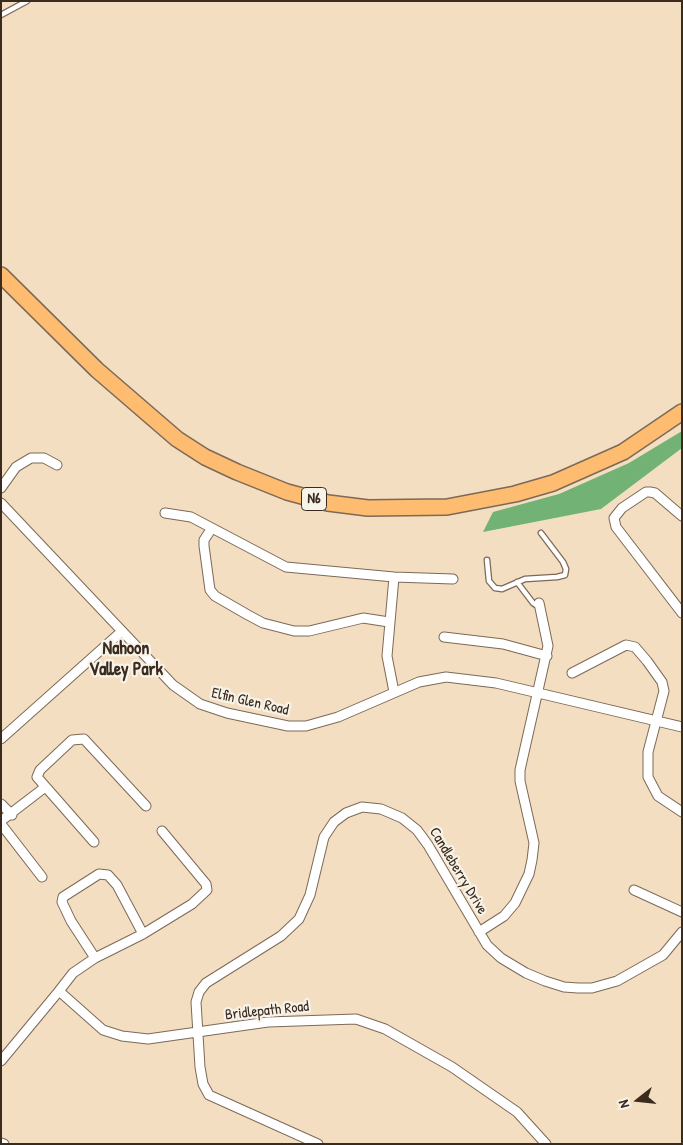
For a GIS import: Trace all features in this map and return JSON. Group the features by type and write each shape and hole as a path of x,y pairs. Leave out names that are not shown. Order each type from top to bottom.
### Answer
{"highway":[{"name":"N6","path":"1,276 97,370 177,439 205,457 238,472 287,492 328,503 368,508 447,507 515,494 553,483 623,452 682,412"}],"street":[{"path":"1,488 16,467 31,458 44,458 57,466"},
{"path":"682,516 655,493 646,492 622,508 614,518 616,527 682,613"},
{"name":"Elfin Glen Road","path":"1,503 122,632 186,696 200,704 227,713 288,726 306,726 338,717 419,682 446,677 496,683 682,728"},
{"path":"165,513 191,517 286,567 394,577 453,580"},
{"path":"212,528 204,540 210,590 216,596 262,623 294,631 309,631 363,618 388,622"},
{"path":"394,577 388,622 387,656 394,692"},
{"path":"479,932 504,916 529,874 534,842 520,781 520,770 547,656 548,646 540,605"},
{"path":"1,739 122,632"},
{"path":"444,637 503,644 547,656"},
{"path":"572,673 616,649 626,645 635,647 664,686 648,752 648,777 658,796 682,812"},
{"path":"94,842 44,788 37,777 40,770 72,740 82,738 146,806"},
{"path":"42,877 1,822 44,788"},
{"path":"1,804 12,815"},
{"name":"Candleberry Drive","path":"318,1144 209,1095 203,1084 200,1067 196,1002 199,992 206,983 281,936 299,919 310,895 324,837 334,822 346,812 362,807 381,810 402,818 417,830 428,845 487,945 501,958 526,973 564,987 592,988 617,981 663,955 682,932"},
{"path":"1,1061 73,973 95,958 143,934 192,904 207,890 206,884 162,831"},
{"path":"95,958 71,921 62,902 63,897 99,874 108,875 117,885 143,934"},
{"path":"634,890 682,912"},
{"name":"Bridlepath Road","path":"59,991 103,1030 122,1036 148,1039 268,1022 356,1019 385,1029 452,1067 517,1112 546,1144"}],"lane":[{"path":"1,15 27,1"},
{"path":"487,560 489,581 495,588 502,589 525,579 565,575 566,569 563,562 541,533"},
{"path":"517,582 533,603 540,605"}],"green space":[{"path":"682,431 682,448 601,509 483,532 493,512 559,494 629,463"}],"district":[{"name":"Nahoon Valley Park","path":"126,660"}]}
